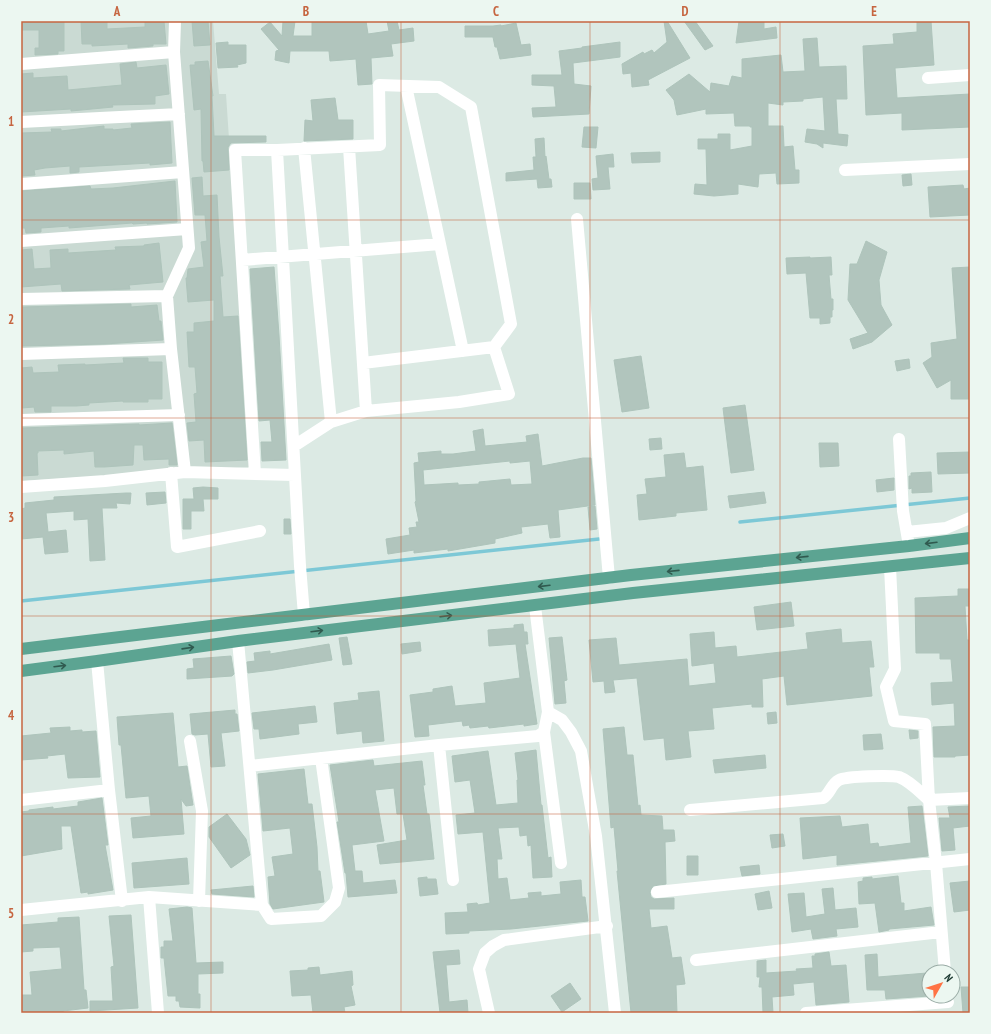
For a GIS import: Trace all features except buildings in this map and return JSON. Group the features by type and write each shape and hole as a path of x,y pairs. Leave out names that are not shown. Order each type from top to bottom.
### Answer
{"main road":[{"path":"949,541 970,530"},
{"path":"21,649 609,578 909,546 970,538"},
{"path":"21,670 96,662 339,628 535,606 633,593 970,558"},
{"path":"951,560 970,567"},
{"path":"395,604 397,622"},
{"path":"337,611 339,628"}],"street":[{"path":"175,21 174,52 189,248 167,296 171,349 180,414 185,472"},
{"path":"21,64 174,52"},
{"path":"928,78 970,75"},
{"path":"255,474 235,150 277,150 380,145 379,85 439,87 471,107 511,324 494,347 363,363"},
{"path":"406,86 463,350"},
{"path":"21,122 179,114"},
{"path":"349,147 366,411"},
{"path":"304,148 331,422"},
{"path":"277,150 304,615"},
{"path":"845,170 970,164"},
{"path":"21,184 183,172"},
{"path":"577,219 609,578"},
{"path":"21,241 187,229"},
{"path":"242,260 440,244"},
{"path":"21,299 167,296"},
{"path":"294,446 331,422 366,411 459,402 509,394 494,347"},
{"path":"21,354 171,349"},
{"path":"21,420 180,414"},
{"path":"898,439 903,511 909,546"},
{"path":"21,487 105,481 185,472 295,475"},
{"path":"171,473 177,547 260,531"},
{"path":"907,532 946,528 970,518"},
{"path":"890,567 895,669 886,687 894,721 925,724 929,800 944,964"},
{"path":"535,606 548,712 544,732 561,863"},
{"path":"238,641 262,905 271,919 321,916 335,902 339,888 321,758"},
{"path":"96,662 122,901"},
{"path":"548,712 562,720 571,732 581,751 596,836 607,926 615,1013"},
{"path":"250,766 439,745 538,736 544,732"},
{"path":"190,741 202,812 199,901"},
{"path":"439,745 453,880"},
{"path":"690,810 823,798 828,795 832,786 840,780 874,776 898,777 906,781 929,800 970,798"},
{"path":"21,800 109,790"},
{"path":"658,892 970,859"},
{"path":"21,910 122,901 149,897 262,905"},
{"path":"149,897 158,1013"},
{"path":"489,1013 478,969 485,953 493,946 504,940 607,926"},
{"path":"696,960 941,932"},
{"path":"806,1013 948,1004"}],"shaded area":[{"path":"21,21 213,21 219,94 226,94 251,467 21,481"}],"waterway":[{"path":"740,522 970,498"},
{"path":"21,601 599,539"}]}
